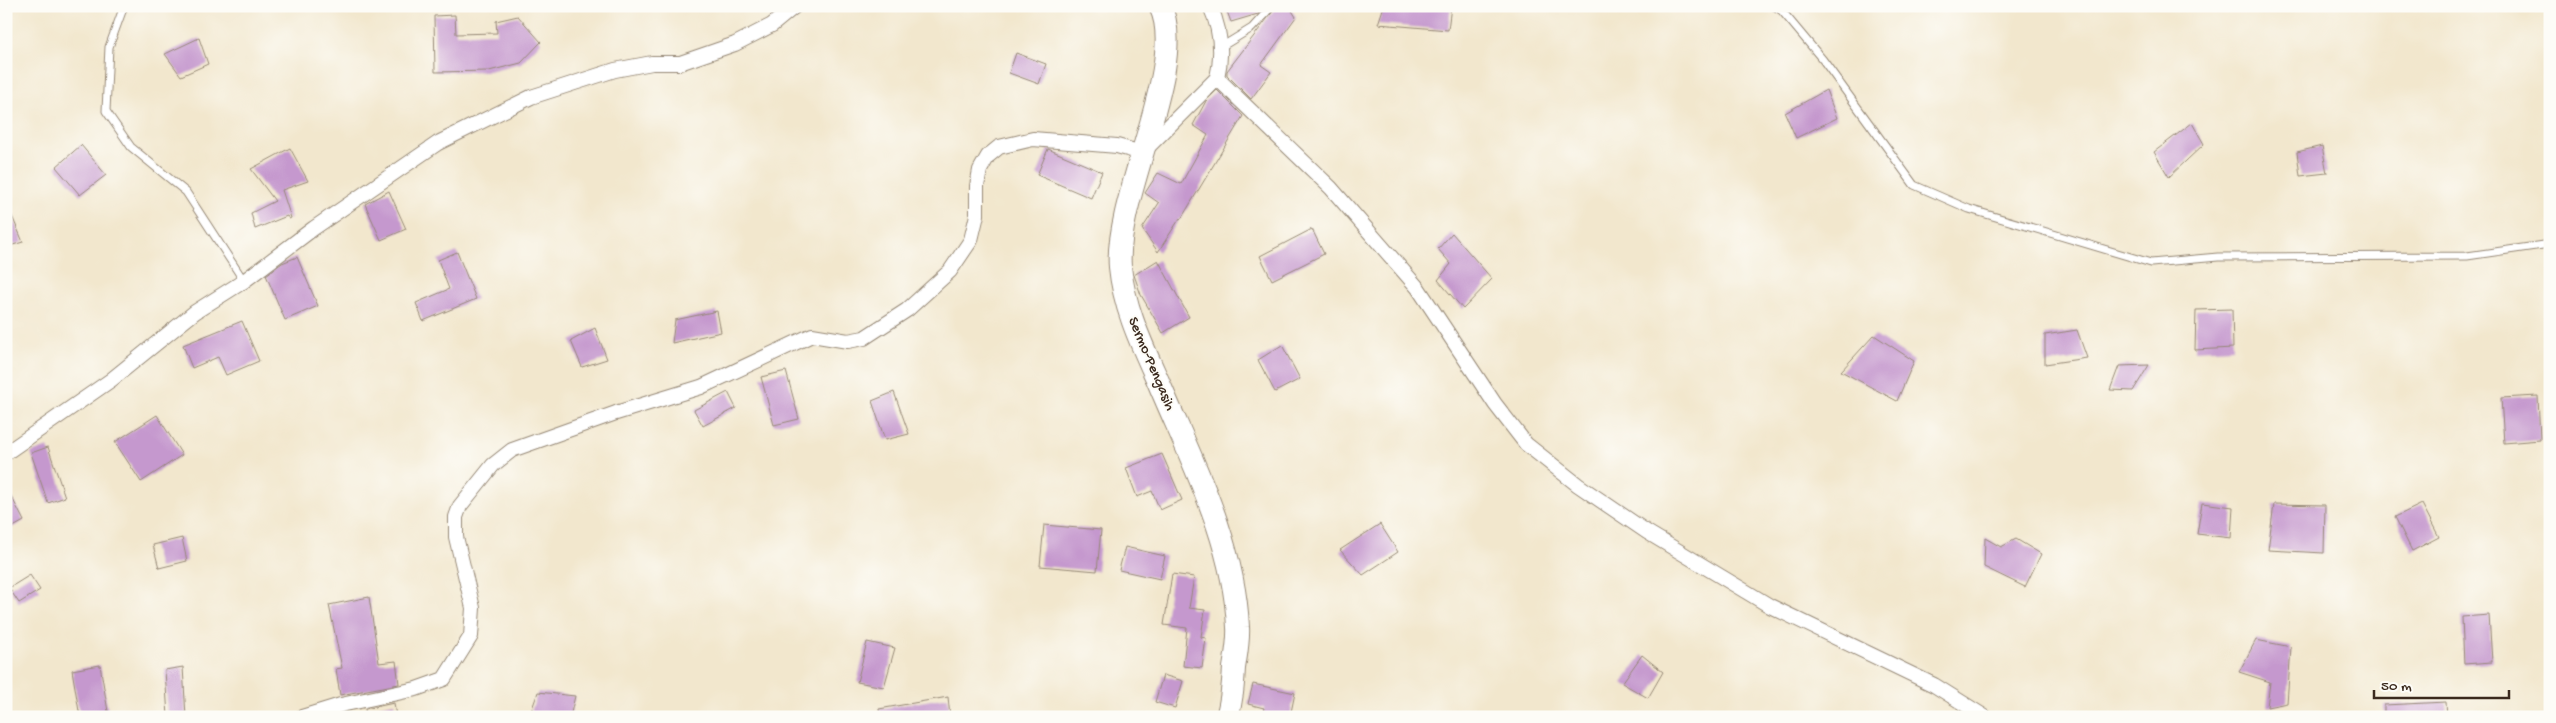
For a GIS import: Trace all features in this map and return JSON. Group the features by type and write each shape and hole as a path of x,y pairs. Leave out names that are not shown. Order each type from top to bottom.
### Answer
{"main road":[{"name":"Sermo-Pengasih","path":"1160,6 1164,15 1166,38 1165,66 1123,226 1120,266 1128,307 1212,506 1233,578 1238,628 1228,717"}],"street":[{"path":"6,453 111,380 195,312 244,281 314,228 446,139 531,97 615,70 652,63 680,62 735,44 772,25 795,6"},
{"path":"302,717 341,705 416,689 444,679 470,636 473,608 456,537 456,516 460,506 487,472 512,450 616,413 701,387 812,335 848,341 864,338 907,310 950,271 971,240 977,215 977,186 980,170 988,156 999,148 1033,139 1117,146 1142,153 1217,78 1221,63 1221,46 1216,21 1210,6"},
{"path":"1217,78 1331,188 1418,288 1495,404 1526,444 1578,484 1639,526 1770,606 1934,685 1985,717"}],"lane":[{"path":"124,6 108,46 106,112 130,147 186,192 244,281"},
{"path":"1221,46 1252,28 1272,6"},
{"path":"1774,6 1782,11 1823,60 1914,185 1969,209 2151,263 2218,257 2467,256 2550,244"}],"building":[{"path":"1225,6 1265,6 1258,14 1231,22"},
{"path":"1277,6 1289,6 1296,17 1261,65 1271,72 1251,99 1227,75 1227,71"},
{"path":"1384,6 1451,6 1448,30 1378,24"},
{"path":"455,15 456,34 497,33 496,21 518,16 541,42 521,63 489,71 435,72 434,16"},
{"path":"199,38 208,64 181,76 165,54"},
{"path":"1016,53 1046,64 1039,84 1009,73"},
{"path":"1217,90 1243,116 1181,219 1158,252 1142,229 1159,203 1145,193 1158,173 1181,184 1208,135 1193,125 1206,101"},
{"path":"1826,90 1837,118 1796,138 1785,113"},
{"path":"2192,123 2204,144 2169,177 2154,152"},
{"path":"81,145 106,175 80,195 56,167"},
{"path":"2322,146 2327,173 2300,176 2297,152"},
{"path":"290,148 308,181 282,190 291,218 289,219 287,216 255,229 251,213 275,201 251,169"},
{"path":"1048,149 1102,172 1091,198 1037,175"},
{"path":"389,191 406,229 381,240 365,204"},
{"path":"6,202 23,242 6,247"},
{"path":"1312,229 1324,254 1272,280 1260,256"},
{"path":"1452,233 1492,279 1463,309 1438,280 1451,264 1438,249"},
{"path":"457,252 476,299 423,321 416,303 449,289 438,260"},
{"path":"297,257 318,306 285,320 266,275 282,263"},
{"path":"1158,260 1189,317 1163,333 1141,295 1134,275"},
{"path":"2232,309 2233,348 2195,350 2196,310"},
{"path":"717,311 721,332 672,343 675,320"},
{"path":"242,321 259,361 226,375 218,357 192,368 183,345"},
{"path":"595,328 607,359 582,367 571,341"},
{"path":"2077,330 2087,358 2045,364 2045,335"},
{"path":"1874,335 1914,361 1897,401 1841,371"},
{"path":"1282,345 1300,379 1275,392 1258,360"},
{"path":"2149,365 2133,391 2110,390 2119,366"},
{"path":"786,371 799,419 774,425 761,377"},
{"path":"728,392 736,408 703,426 694,410"},
{"path":"894,392 909,434 885,440 872,401"},
{"path":"2538,396 2540,440 2504,443 2501,398"},
{"path":"157,415 182,455 141,482 115,442"},
{"path":"48,447 65,497 48,503 31,453"},
{"path":"1162,454 1182,500 1160,510 1152,491 1137,497 1126,468"},
{"path":"6,486 24,521 6,531"},
{"path":"2202,503 2233,507 2231,538 2197,534"},
{"path":"2274,504 2325,505 2324,553 2268,550"},
{"path":"2422,504 2439,537 2412,551 2395,517"},
{"path":"1380,524 1398,552 1363,575 1340,550"},
{"path":"1044,525 1101,530 1097,571 1040,566"},
{"path":"182,538 187,561 159,568 153,545"},
{"path":"1985,538 2001,547 2016,539 2041,554 2025,587 1984,567"},
{"path":"1125,547 1165,556 1160,579 1119,570"},
{"path":"1172,574 1194,577 1189,608 1205,610 1201,637 1206,638 1202,668 1183,666 1187,628 1164,625"},
{"path":"30,575 40,590 19,603 9,588"},
{"path":"369,597 379,663 396,661 399,684 340,695 336,669 342,668 329,605"},
{"path":"2489,615 2492,662 2464,664 2462,617"},
{"path":"2256,640 2291,647 2287,703 2267,707 2270,682 2239,672"},
{"path":"867,642 895,648 884,687 857,682"},
{"path":"1642,655 1663,672 1648,698 1622,683"},
{"path":"100,665 109,717 80,717 72,670"},
{"path":"183,667 186,717 168,717 165,670"},
{"path":"1163,675 1183,681 1175,708 1155,702"},
{"path":"1253,684 1295,693 1290,717 1262,717 1264,708 1248,704"},
{"path":"538,692 575,696 570,717 529,717"},
{"path":"948,697 950,717 880,717 879,709"},
{"path":"2446,702 2447,717 2384,717 2384,705"},
{"path":"394,703 396,717 366,717 365,709"}]}
